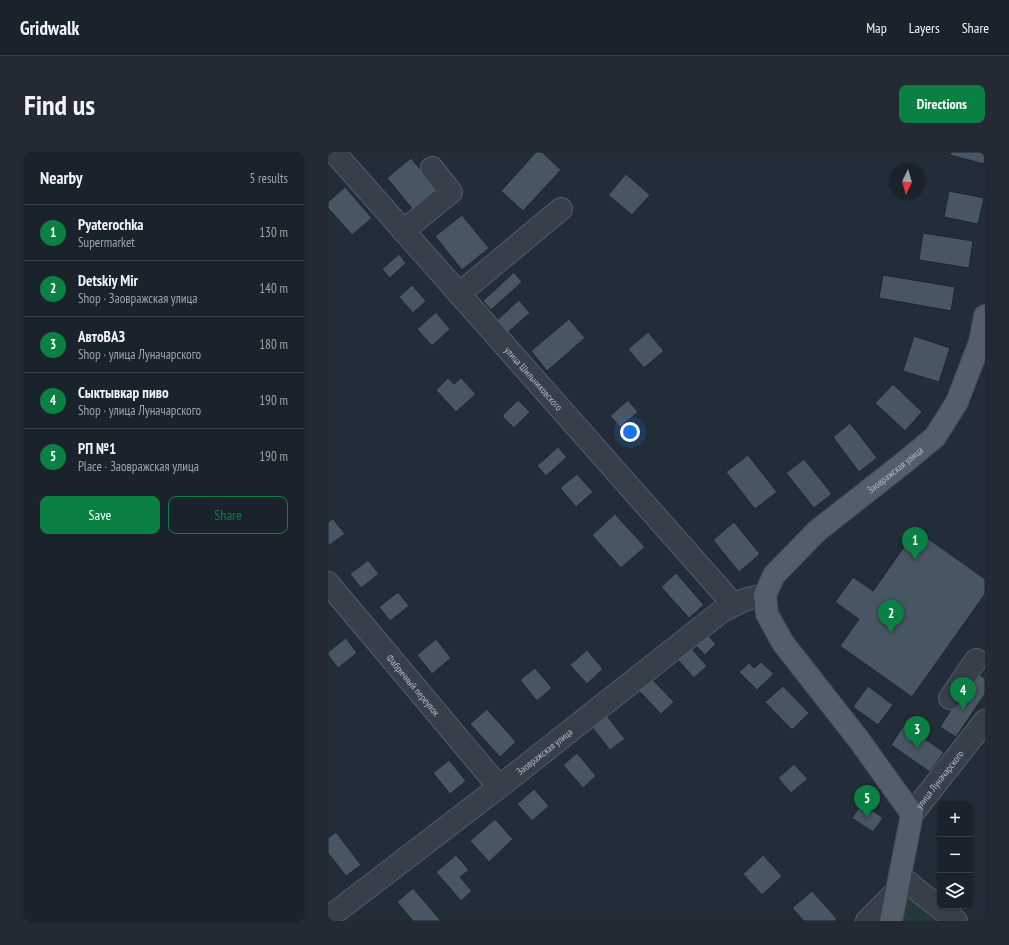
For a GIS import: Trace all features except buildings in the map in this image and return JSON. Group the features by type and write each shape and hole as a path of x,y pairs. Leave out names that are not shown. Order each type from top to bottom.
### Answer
{"main road":[{"name":"Заовражская улица","path":"765,595 774,575 817,531 934,437 957,402 980,342 985,316"},
{"path":"765,595 767,614 783,643 859,740 912,814"},
{"name":"улица Луначарского","path":"891,921 912,814"}],"street":[{"name":"улица Шильниковского","path":"334,152 734,605"},
{"path":"403,231 451,192 432,168"},
{"path":"459,294 561,209"},
{"name":"Фабричный переулок","path":"328,583 499,787"},
{"name":"Заовражская улица","path":"328,918 499,787 722,611 744,600 765,595"},
{"path":"950,698 982,658"},
{"name":"улица Луначарского","path":"912,814 985,721"},
{"path":"867,921 898,883 912,887 956,921"}],"green space":[{"path":"900,875 937,905 937,909 941,909 956,921 891,921"}],"place":[{"name":"Pyaterochka","path":"915,560"},
{"name":"Detskiy Mir","path":"891,633"},
{"name":"Сыктывкар пиво","path":"963,710"},
{"name":"АвтоВАЗ","path":"917,749"},
{"name":"РП №1","path":"867,818"}]}
